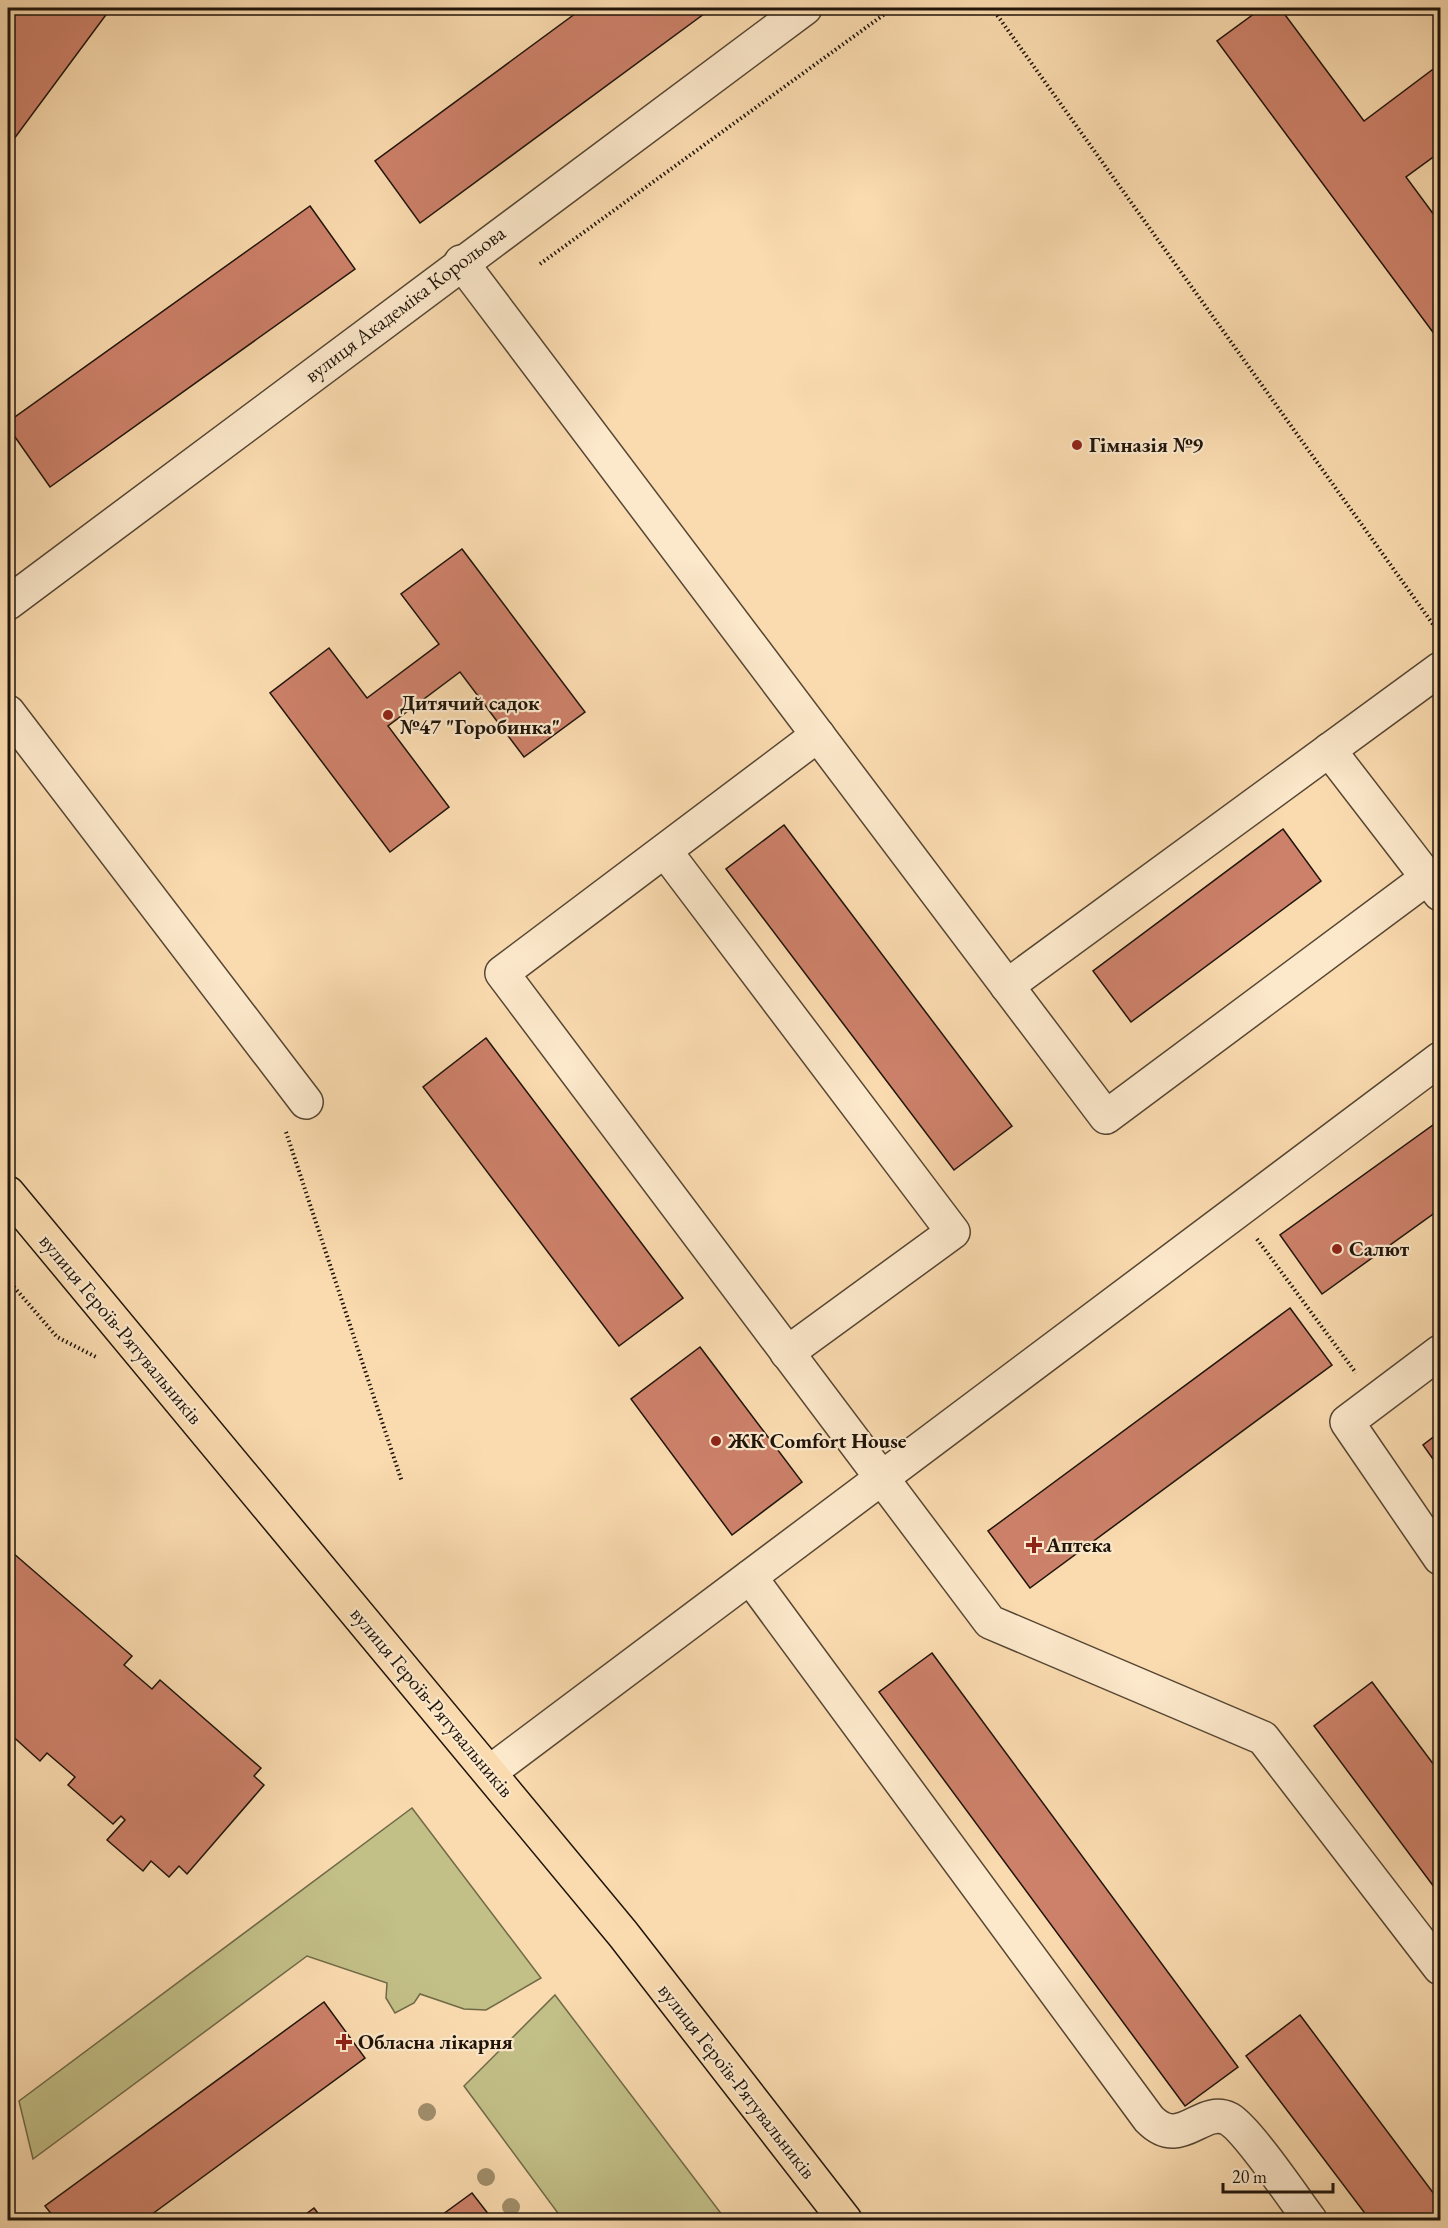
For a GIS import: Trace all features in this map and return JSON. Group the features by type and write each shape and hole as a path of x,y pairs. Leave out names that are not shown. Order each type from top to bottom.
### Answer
{"main road":[{"name":"вулиця Героїв-Рятувальників","path":"8,1193 623,1934 845,2220"}],"street":[{"name":"вулиця Академіка Корольова","path":"8,603 461,262 805,8"},
{"path":"461,262 1106,1117 1434,886 1329,750"},
{"path":"1007,986 1440,669"},
{"path":"8,712 295,1113"},
{"path":"818,735 502,973 990,1622 1263,1738 1440,1968"},
{"path":"664,850 953,1232 787,1353"},
{"path":"490,1772 1440,1059"},
{"path":"1440,1352 1347,1422 1440,1558"},
{"path":"750,1577 1149,2119 1157,2127 1168,2132 1180,2131 1216,2117 1227,2118 1243,2132 1310,2220"}],"path":[{"path":"540,264 893,8"},
{"path":"992,8 1440,635"},
{"path":"295,1113 402,1482"},
{"path":"1237,1212 1377,1400"}],"shaded area":[{"path":"412,1808 541,1978 486,2010 464,2009 420,1994 414,2003 395,2013 386,1998 387,1983 307,1956 33,2159 19,2101"},
{"path":"555,1995 726,2220 563,2220 464,2086"}],"building":[{"path":"17,8 111,8 8,147 8,20"},
{"path":"583,8 712,8 420,223 375,161"},
{"path":"1262,8 1280,8 1364,121 1440,64 1440,152 1406,177 1440,223 1440,331 1435,335 1217,41"},
{"path":"310,206 355,269 50,487 8,427 8,422"},
{"path":"462,549 585,712 524,757 460,672 388,726 449,807 390,852 270,693 329,648 367,698 439,644 401,594"},
{"path":"784,825 1012,1126 954,1170 726,869"},
{"path":"1283,829 1321,881 1131,1022 1093,971"},
{"path":"486,1038 683,1298 619,1346 423,1087"},
{"path":"1440,1120 1440,1209 1322,1294 1280,1235"},
{"path":"1290,1308 1332,1365 1030,1588 988,1531"},
{"name":"ЖК Comfort House","path":"700,1347 802,1482 732,1535 631,1399"},
{"path":"1440,1432 1440,1469 1423,1445"},
{"path":"13,1553 132,1656 124,1665 152,1689 160,1680 261,1768 254,1776 264,1785 187,1874 179,1866 169,1877 151,1861 143,1871 107,1840 125,1820 121,1816 113,1824 68,1785 75,1777 47,1753 40,1761 8,1732 8,1559"},
{"path":"932,1653 1238,2067 1185,2106 879,1692"},
{"path":"1372,1682 1440,1773 1440,1895 1314,1726"},
{"path":"324,2002 365,2058 144,2220 56,2220 45,2206"},
{"path":"1300,2015 1440,2202 1440,2220 1370,2220 1246,2056"},
{"path":"472,2193 493,2220 435,2220"},
{"path":"314,2208 323,2220 298,2220"}],"place":[{"name":"Гімназія №9","path":"1077,445"},
{"name":"Дитячий садок №47 \"Горобинка\"","path":"388,715"},
{"name":"Салют","path":"1337,1249"},
{"name":"ЖК Comfort House","path":"716,1441"},
{"name":"Аптека","path":"1034,1545"},
{"name":"Обласна лікарня","path":"344,2042"}]}
